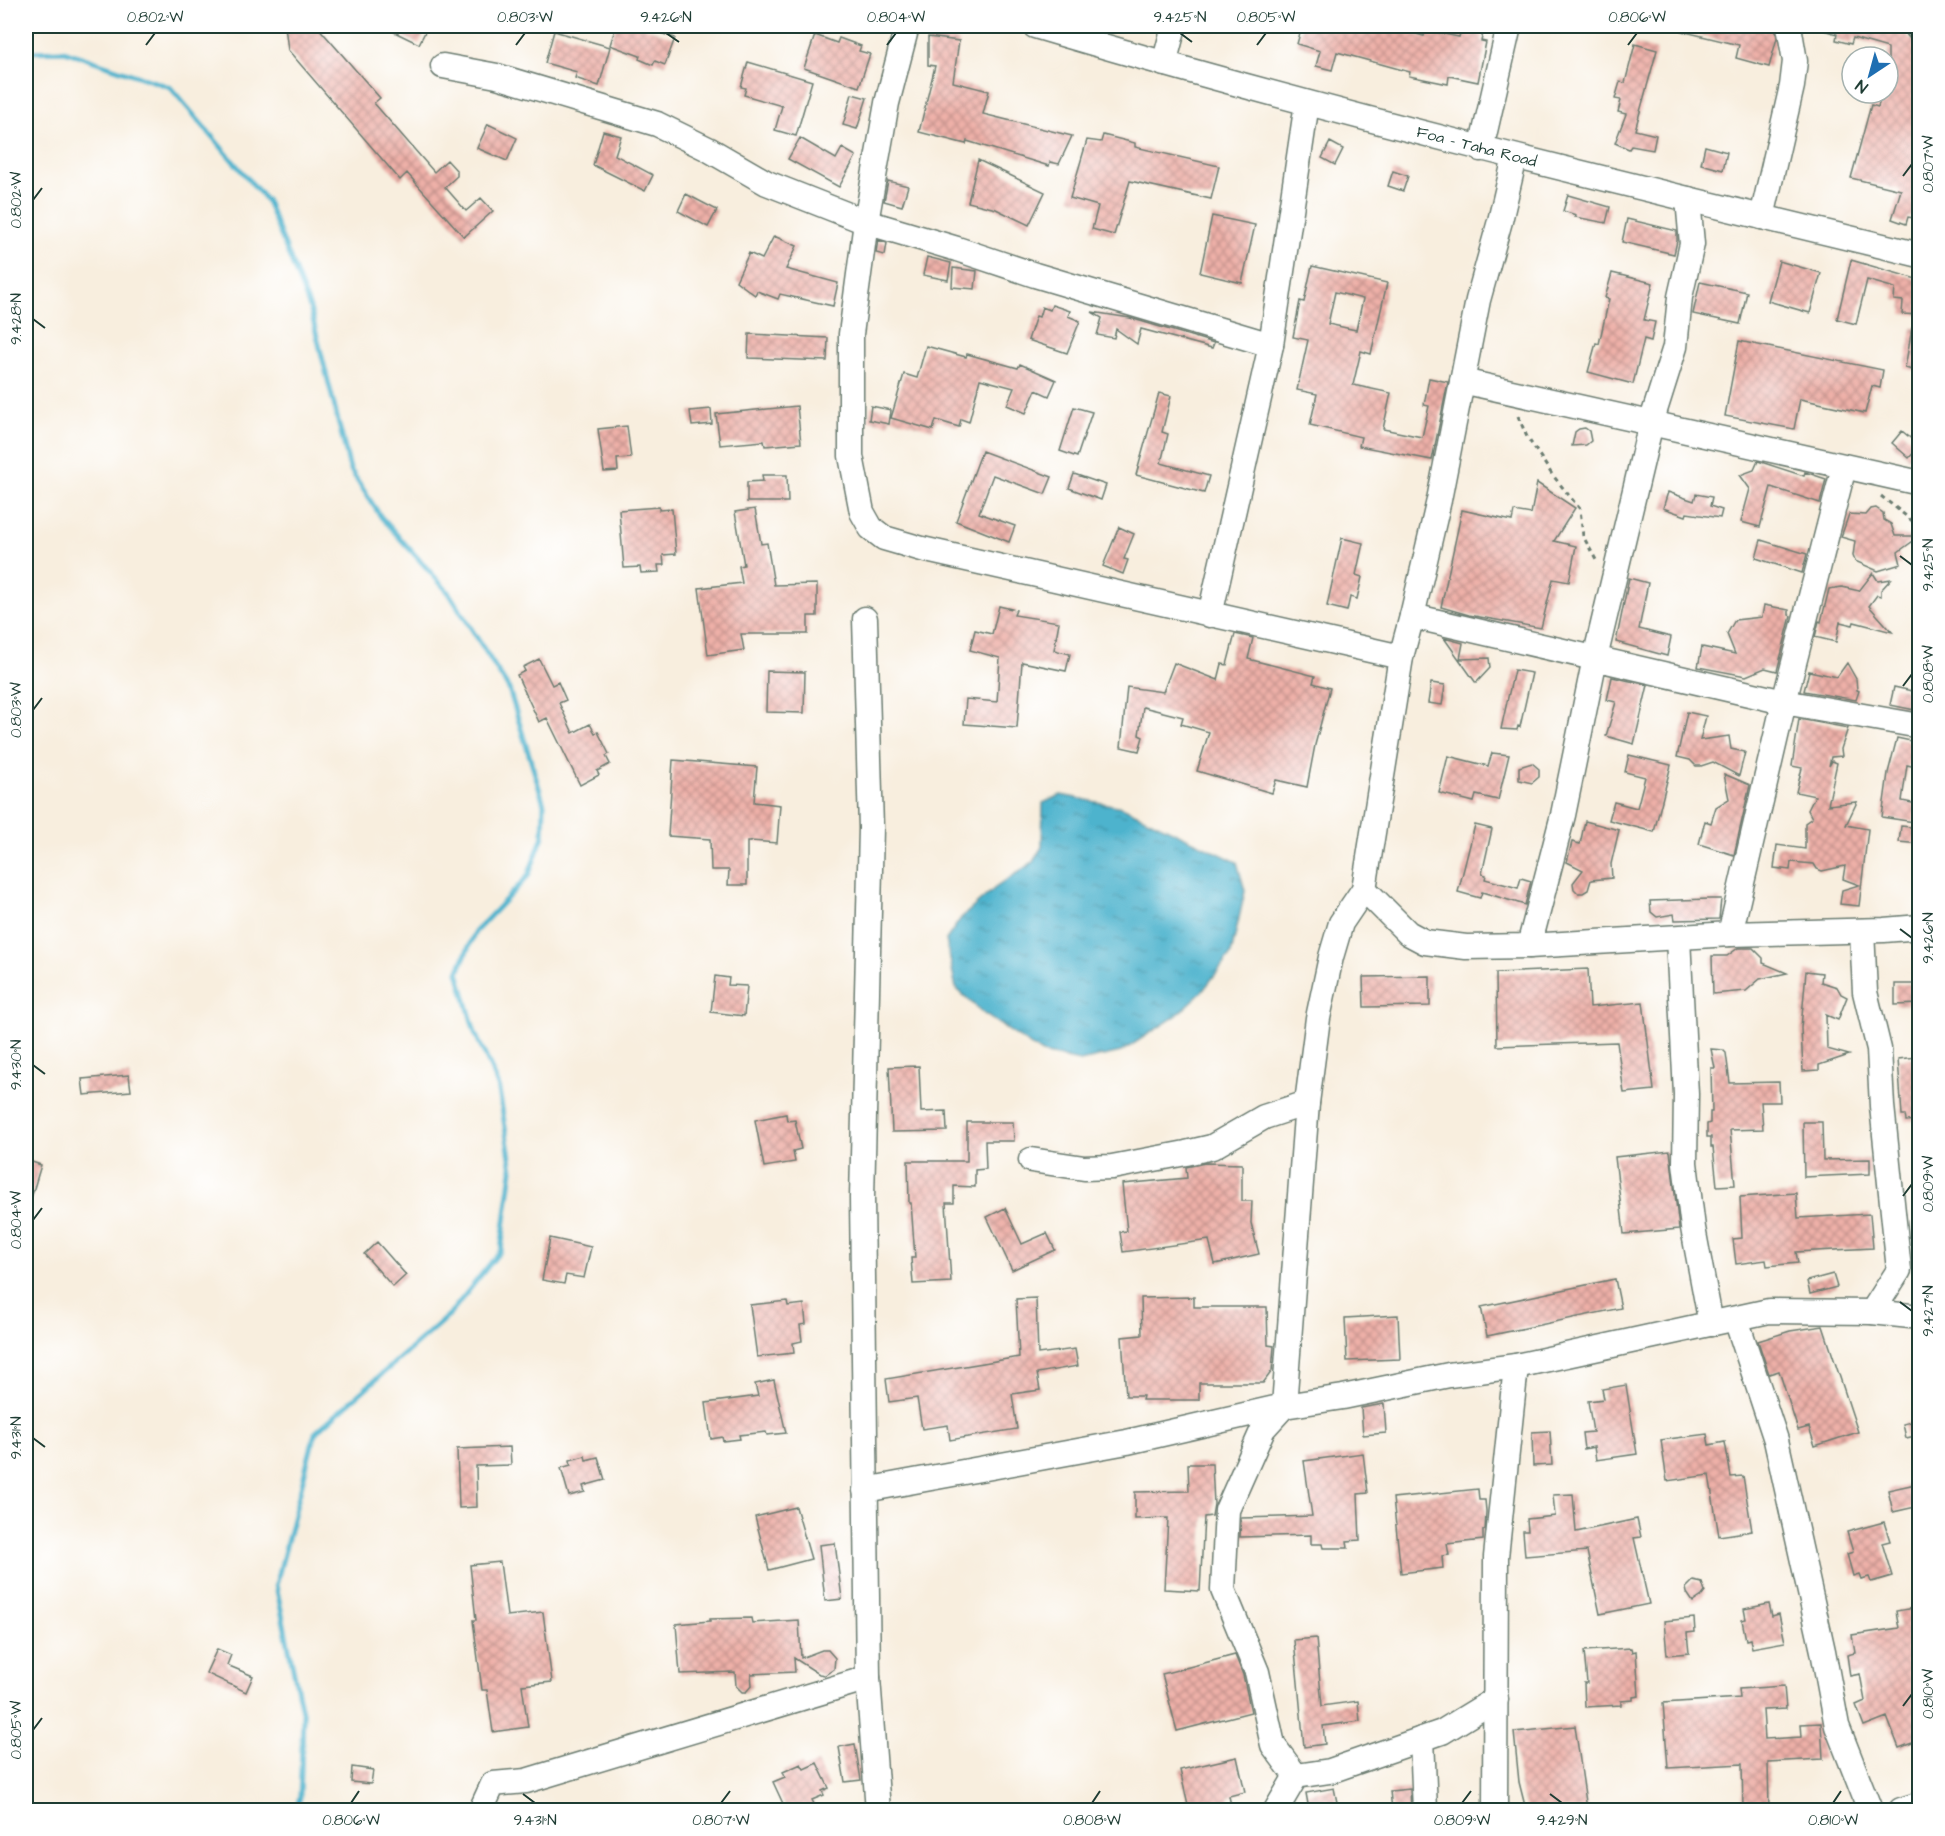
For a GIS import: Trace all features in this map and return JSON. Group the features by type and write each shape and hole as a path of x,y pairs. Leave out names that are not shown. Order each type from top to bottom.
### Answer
{"street":[{"path":"908,26 887,103 866,222 851,334 851,456 862,512 870,528 884,538 922,549 1401,657"},
{"name":"Foa - Taha Road","path":"1035,26 1164,64 1481,149 1920,255"},
{"path":"1164,64 1174,26"},
{"path":"1481,149 1509,26"},
{"path":"1762,217 1792,86 1794,61 1789,26"},
{"path":"443,66 497,76 657,124 708,149 767,183 866,222 1271,345"},
{"path":"1210,615 1271,345 1307,103"},
{"path":"1296,1776 1273,1745 1257,1672 1223,1590 1227,1510 1263,1429 1284,1406 1306,1103 1318,1018 1341,923 1364,889 1401,657 1439,500 1478,300 1515,157"},
{"path":"1529,946 1563,815 1595,658 1651,423 1675,346 1680,297 1692,244 1688,199"},
{"path":"1462,381 1920,483"},
{"path":"1730,934 1784,702 1844,467"},
{"path":"1412,616 1784,702 1920,726"},
{"path":"866,619 871,828 862,1198 865,1490 868,1678 879,1810"},
{"path":"1364,889 1408,933 1425,942 1466,947 1920,927"},
{"path":"1862,931 1865,992 1880,1049 1882,1106 1899,1270 1872,1312"},
{"path":"1678,938 1686,1094 1685,1163 1693,1228 1711,1324"},
{"path":"1030,1160 1084,1168 1112,1167 1186,1153 1212,1147 1264,1117 1306,1103"},
{"path":"865,1490 1127,1442 1284,1406 1343,1397 1449,1375 1516,1366 1768,1311 1872,1312 1920,1317"},
{"path":"1736,1319 1776,1440 1823,1651 1837,1726 1870,1810"},
{"path":"1495,1810 1496,1557 1516,1366"},
{"path":"481,1810 493,1784 526,1781 868,1678"},
{"path":"1296,1776 1329,1771 1442,1732 1496,1699"},
{"path":"1422,1739 1425,1810"},
{"path":"1276,1810 1296,1776"},
{"path":"1901,1810 1920,1804"}],"path":[{"path":"1506,391 1527,437 1551,474 1581,509 1583,536 1611,588"}],"water":[{"path":"1061,795 1122,807 1237,862 1245,891 1231,954 1201,993 1176,1016 1121,1052 1080,1061 1042,1053 984,1014 956,988 946,940 961,918 995,888 1033,862 1042,847 1043,803"}],"building":[{"path":"285,26 317,26 380,98 374,103 434,172 447,160 457,171 457,176 445,187 466,211 481,198 493,211 464,237 407,173 400,180 288,50"},
{"path":"382,26 428,26 419,44"},
{"path":"616,26 640,26 675,38 665,65 655,61 653,65 639,59 640,56 610,45"},
{"path":"1302,26 1386,26 1424,36 1426,30 1459,37 1462,26 1485,26 1481,41 1486,42 1478,82 1449,76 1448,84 1409,76 1410,72 1337,52 1332,70 1316,66 1320,51 1297,44"},
{"path":"1682,26 1775,26 1777,38 1769,67 1736,58 1739,45 1681,31"},
{"path":"1824,26 1884,26 1904,32 1910,39 1920,40 1920,175 1915,195 1920,196 1920,219 1908,217 1906,224 1892,219 1901,190 1851,178 1871,105 1878,107 1878,105 1900,105 1900,45 1878,45 1853,38 1851,44 1836,40 1837,34 1823,30"},
{"path":"554,31 610,47 599,86 575,78 577,72 545,63"},
{"path":"815,35 837,43 839,38 861,46 859,51 870,54 859,87 804,68"},
{"path":"928,37 959,41 953,82 989,91 983,114 1072,136 1059,164 1050,162 1049,166 967,141 966,144 919,132 935,66 928,65"},
{"path":"1635,44 1657,50 1635,130 1656,135 1653,150 1631,146 1629,149 1615,143 1626,114 1618,112 1621,100 1615,99 1620,82 1625,83"},
{"path":"748,62 812,81 796,136 775,130 782,106 744,95 746,88 741,87"},
{"path":"852,94 867,98 857,129 843,125"},
{"path":"488,124 517,138 507,161 477,148"},
{"path":"603,131 621,136 615,155 653,175 645,191 593,165"},
{"path":"1103,135 1135,143 1135,147 1219,166 1211,199 1130,181 1114,235 1092,229 1098,206 1070,198 1087,140 1101,142"},
{"path":"800,138 836,159 842,148 856,156 839,187 788,159"},
{"path":"1330,142 1343,149 1335,165 1322,158"},
{"path":"1705,146 1727,152 1723,170 1701,164"},
{"path":"978,160 1045,192 1029,225 996,209 968,202"},
{"path":"1393,171 1408,176 1403,191 1388,186"},
{"path":"888,181 908,186 902,206 884,201"},
{"path":"686,194 717,210 708,227 678,211"},
{"path":"1568,195 1610,207 1606,223 1575,217 1576,215 1563,211"},
{"path":"1212,216 1255,225 1242,283 1200,273"},
{"path":"1627,219 1677,231 1674,254 1622,242"},
{"path":"774,236 797,246 786,269 838,283 833,306 780,294 778,299 757,291 755,295 736,281 749,253 762,259"},
{"path":"878,240 887,243 885,255 876,253"},
{"path":"927,257 951,263 948,280 923,275"},
{"path":"1851,260 1920,280 1920,315 1902,314 1903,301 1894,300 1895,288 1867,280 1856,324 1837,319"},
{"path":"1779,261 1821,273 1810,313 1768,301"},
{"path":"1312,266 1387,283 1371,354 1361,351 1353,385 1391,393 1383,429 1422,437 1429,406 1424,405 1429,378 1448,382 1432,460 1359,446 1361,437 1310,425 1317,394 1297,390 1308,340 1293,337 1300,301 1304,302","holes":["1335,292 1363,299 1356,330 1328,324"]},
{"path":"953,268 977,271 975,289 952,287"},
{"path":"1612,273 1653,283 1644,320 1655,322 1651,341 1644,339 1633,384 1588,372 1596,343 1599,344 1609,299 1605,298"},
{"path":"1700,282 1747,292 1740,324 1693,314"},
{"path":"1052,305 1070,311 1068,316 1080,321 1067,353 1028,340 1036,316 1039,317 1042,307 1050,310"},
{"path":"1092,312 1130,318 1214,343 1212,348 1141,329 1137,344 1116,329 1114,338 1097,335 1102,318"},
{"path":"1912,328 1920,328 1920,372 1905,368"},
{"path":"749,334 828,338 827,361 748,358"},
{"path":"1739,341 1883,370 1880,388 1872,386 1865,413 1800,399 1794,429 1725,416"},
{"path":"926,346 1018,368 1020,364 1056,380 1049,396 1036,390 1026,413 1007,405 1014,388 980,379 969,422 961,419 959,427 936,420 933,430 891,418 904,374 917,378"},
{"path":"1159,393 1171,396 1162,432 1168,434 1161,463 1209,476 1204,493 1136,475"},
{"path":"797,406 801,443 765,446 764,441 720,445 716,414"},
{"path":"871,406 891,410 889,424 869,420"},
{"path":"1074,407 1092,412 1077,457 1060,451"},
{"path":"711,409 712,424 692,426 690,411"},
{"path":"627,426 631,458 617,459 618,471 604,472 598,429"},
{"path":"1585,428 1589,431 1591,441 1586,445 1572,446 1575,432"},
{"path":"1902,431 1920,446 1909,458 1892,443"},
{"path":"982,451 1052,477 1045,494 993,475 979,513 1015,526 1009,542 956,521"},
{"path":"1758,461 1804,476 1805,472 1826,479 1820,503 1771,487 1760,527 1741,522 1750,489 1740,475 1754,470"},
{"path":"1074,474 1106,485 1101,500 1069,488"},
{"path":"762,475 787,475 788,502 747,502 747,482 763,481"},
{"path":"1537,483 1575,508 1554,541 1576,546 1569,582 1553,579 1541,628 1469,615 1441,607 1462,510 1512,521 1514,511 1531,514"},
{"path":"1668,492 1694,501 1696,494 1712,497 1710,506 1722,510 1720,518 1687,513 1686,516 1663,508"},
{"path":"659,507 659,510 672,509 676,554 663,555 664,565 658,565 659,572 641,573 640,567 624,568 619,510"},
{"path":"1876,508 1883,513 1884,520 1891,524 1895,536 1920,536 1898,552 1901,564 1878,571 1855,561 1853,556 1855,541 1841,537 1849,514 1866,515 1871,509"},
{"path":"755,509 761,544 767,543 774,585 817,584 817,616 808,616 808,634 741,634 744,650 708,655 699,588 742,583 739,566 744,565 735,512"},
{"path":"1119,527 1134,534 1124,559 1128,560 1123,574 1103,566"},
{"path":"1342,538 1363,543 1356,575 1362,577 1357,599 1350,597 1347,611 1327,606"},
{"path":"1761,540 1807,554 1802,573 1756,558"},
{"path":"1873,573 1878,581 1891,579 1881,590 1881,596 1877,595 1869,606 1892,632 1854,622 1853,625 1840,622 1836,642 1815,637 1829,589 1842,587 1859,591"},
{"path":"1629,578 1648,583 1639,629 1671,637 1667,656 1616,642"},
{"path":"1764,605 1789,610 1791,616 1777,671 1765,668 1746,676 1698,667 1702,647 1735,654 1727,634 1735,620 1762,617"},
{"path":"999,606 1016,610 1014,615 1059,622 1054,650 1070,654 1066,671 1022,662 1017,728 964,724 966,699 997,702 1000,658 970,650 975,630 992,634"},
{"path":"1235,634 1253,638 1248,659 1315,676 1313,683 1330,688 1307,787 1276,780 1272,793 1197,771 1209,732 1181,724 1183,717 1143,707 1139,735 1143,737 1139,751 1121,747 1127,687 1163,692 1174,663 1218,680 1222,664 1227,665"},
{"path":"1444,638 1463,643 1460,659 1489,658 1490,668 1476,683"},
{"path":"539,659 552,685 558,682 566,700 559,703 573,733 590,724 595,733 598,732 609,754 606,756 610,764 597,771 599,775 580,785 547,718 539,722 517,675 525,671 523,667"},
{"path":"1847,663 1856,679 1859,691 1856,700 1804,691 1809,671 1837,677"},
{"path":"1514,670 1532,673 1520,727 1518,726 1517,730 1501,729"},
{"path":"767,671 805,672 804,713 766,712"},
{"path":"1612,677 1648,685 1634,744 1606,736 1616,702 1607,700"},
{"path":"1431,683 1445,685 1442,705 1428,703"},
{"path":"1894,687 1917,692 1916,696 1920,697 1920,711 1890,705"},
{"path":"1687,712 1706,716 1700,740 1729,736 1731,749 1745,752 1739,776 1713,762 1696,766 1690,760 1677,757"},
{"path":"1799,719 1848,728 1841,749 1842,756 1831,757 1829,766 1832,761 1837,763 1828,805 1857,802 1846,825 1868,829 1859,906 1840,904 1842,890 1859,885 1843,879 1845,866 1822,871 1814,864 1791,862 1790,870 1774,868 1777,845 1805,849 1805,823 1812,818 1808,810 1815,796 1796,792 1802,768 1792,766"},
{"path":"1897,738 1920,743 1920,768 1907,765 1902,801 1917,804 1914,822 1882,817 1888,773"},
{"path":"1492,753 1509,755 1498,800 1476,795 1474,802 1439,793 1448,756 1488,766"},
{"path":"1629,755 1671,765 1654,832 1609,820 1614,802 1637,808 1645,777 1625,772"},
{"path":"673,760 757,767 754,802 780,805 777,843 747,842 747,885 728,885 729,870 711,870 710,839 668,836"},
{"path":"1532,763 1539,769 1539,777 1532,783 1519,780 1519,767"},
{"path":"1724,774 1750,785 1734,855 1699,844 1705,821 1711,823 1716,807 1729,799"},
{"path":"1585,821 1619,830 1611,864 1612,878 1591,880 1588,890 1578,893 1573,883 1583,870 1567,862 1572,842 1580,844"},
{"path":"1475,825 1492,829 1482,874 1486,875 1485,879 1518,888 1521,878 1531,881 1525,905 1482,892 1480,898 1458,892"},
{"path":"1901,826 1920,828 1920,844 1899,842"},
{"path":"1721,899 1719,919 1675,920 1674,914 1657,917 1651,912 1650,901"},
{"path":"1738,948 1753,948 1763,958 1763,963 1787,973 1760,979 1746,991 1713,994 1712,956 1727,956"},
{"path":"1588,969 1590,1007 1643,1002 1654,1090 1624,1093 1617,1042 1497,1046 1496,973"},
{"path":"1806,971 1822,973 1821,982 1837,987 1841,994 1847,997 1838,1020 1826,1015 1827,1049 1849,1055 1819,1065 1819,1070 1803,1071 1801,1028"},
{"path":"715,976 729,978 728,985 747,986 744,1016 711,1012"},
{"path":"1430,976 1430,1006 1364,1007 1363,977"},
{"path":"1895,984 1920,984 1920,1004 1895,1005"},
{"path":"1711,1049 1723,1050 1726,1053 1730,1083 1779,1082 1780,1102 1761,1102 1763,1129 1730,1130 1735,1185 1717,1186 1711,1137 1707,1137 1707,1124 1710,1123 1710,1112 1712,1112 1711,1068 1715,1068"},
{"path":"1917,1057 1920,1084 1919,1120 1906,1121 1905,1115 1902,1115 1898,1059"},
{"path":"919,1066 921,1112 946,1111 947,1131 892,1132 889,1067"},
{"path":"129,1075 131,1091 84,1095 82,1079"},
{"path":"786,1114 787,1121 795,1120 801,1149 793,1151 795,1162 764,1167 755,1120"},
{"path":"967,1122 1013,1122 1014,1141 985,1141 986,1169 975,1170 975,1187 954,1186 954,1203 946,1203 951,1282 913,1284 911,1258 915,1258 911,1203 909,1203 908,1161 967,1161"},
{"path":"1803,1122 1822,1122 1823,1160 1870,1159 1870,1174 1804,1177"},
{"path":"1670,1151 1679,1229 1624,1234 1615,1157"},
{"path":"26,1160 41,1165 29,1205 26,1204"},
{"path":"1205,1163 1242,1164 1242,1201 1252,1201 1251,1223 1259,1254 1215,1264 1209,1240 1123,1252 1120,1232 1127,1231 1122,1184 1187,1178 1186,1167"},
{"path":"1796,1193 1798,1218 1870,1214 1873,1248 1796,1252 1798,1263 1767,1266 1766,1260 1736,1264 1733,1239 1742,1238 1740,1197"},
{"path":"1005,1208 1022,1244 1047,1233 1055,1250 1012,1270 987,1217"},
{"path":"550,1238 591,1247 584,1278 566,1275 564,1284 542,1280"},
{"path":"377,1242 406,1275 393,1287 364,1254"},
{"path":"1833,1274 1837,1287 1810,1294 1807,1281"},
{"path":"1615,1279 1621,1308 1487,1336 1481,1307"},
{"path":"1194,1297 1194,1307 1267,1307 1268,1345 1274,1346 1272,1371 1263,1383 1199,1383 1199,1400 1142,1400 1143,1396 1126,1396 1122,1337 1142,1335 1141,1298"},
{"path":"1036,1298 1038,1354 1075,1349 1078,1366 1037,1373 1040,1390 1012,1394 1017,1429 950,1440 948,1425 922,1429 917,1398 889,1402 886,1379 1019,1357 1016,1299"},
{"path":"787,1301 788,1306 804,1304 806,1324 800,1325 802,1341 793,1343 794,1353 757,1357 750,1305"},
{"path":"1398,1315 1400,1359 1347,1361 1345,1318"},
{"path":"1823,1326 1858,1432 1815,1446 1809,1427 1798,1430 1779,1371 1769,1374 1758,1341 1790,1331"},
{"path":"774,1380 786,1433 767,1435 766,1432 739,1435 740,1439 723,1441 722,1437 711,1439 706,1403 758,1396 755,1384"},
{"path":"1626,1385 1637,1454 1596,1460 1594,1447 1584,1449 1582,1433 1593,1432 1588,1401 1604,1399 1602,1389"},
{"path":"1384,1404 1386,1433 1363,1435 1361,1408"},
{"path":"1920,1420 1920,1435 1906,1438 1903,1424"},
{"path":"1550,1431 1552,1465 1533,1466 1532,1432"},
{"path":"1707,1434 1709,1445 1725,1442 1731,1477 1743,1476 1752,1531 1719,1536 1709,1475 1667,1481 1661,1440"},
{"path":"510,1447 511,1465 476,1466 477,1507 459,1508 457,1449"},
{"path":"1363,1453 1368,1493 1358,1494 1360,1540 1347,1541 1348,1548 1323,1548 1322,1544 1311,1544 1311,1535 1240,1537 1241,1518 1312,1516 1304,1461"},
{"path":"585,1456 586,1460 598,1457 605,1480 583,1486 585,1492 569,1496 561,1468 571,1465 570,1460"},
{"path":"1188,1464 1212,1464 1214,1504 1212,1516 1204,1517 1200,1591 1164,1589 1168,1518 1135,1519 1135,1492 1189,1491"},
{"path":"1920,1483 1920,1506 1893,1512 1888,1490"},
{"path":"1478,1489 1479,1500 1485,1500 1483,1540 1447,1544 1449,1555 1442,1556 1443,1568 1401,1573 1393,1498"},
{"path":"1573,1494 1576,1532 1637,1519 1641,1537 1634,1538 1649,1604 1600,1614 1587,1551 1525,1556 1523,1531 1528,1531 1527,1519 1555,1516 1553,1495"},
{"path":"796,1507 811,1559 769,1570 755,1517"},
{"path":"1884,1522 1890,1541 1882,1543 1892,1576 1871,1582 1869,1577 1861,1579 1859,1574 1853,1576 1847,1554 1853,1552 1847,1532"},
{"path":"835,1543 842,1599 825,1601 819,1545"},
{"path":"500,1562 507,1616 543,1612 552,1682 522,1685 528,1727 493,1732 487,1690 482,1690 473,1620 476,1620 470,1565"},
{"path":"1693,1581 1702,1583 1705,1592 1693,1602 1686,1588"},
{"path":"1769,1604 1772,1616 1779,1614 1785,1642 1752,1648 1750,1639 1746,1640 1742,1620 1746,1619 1744,1609"},
{"path":"1920,1607 1920,1740 1899,1748 1887,1717 1864,1726 1856,1705 1865,1701 1860,1674 1850,1676 1847,1655 1855,1653 1852,1635 1899,1628 1896,1611"},
{"path":"751,1618 752,1623 799,1620 801,1658 828,1650 835,1658 834,1669 825,1675 819,1674 794,1658 795,1672 751,1674 752,1685 746,1692 742,1692 736,1686 735,1672 680,1674 676,1624 710,1621 710,1619"},
{"path":"1694,1618 1695,1632 1687,1633 1689,1653 1667,1655 1664,1621"},
{"path":"1316,1638 1322,1706 1358,1701 1360,1721 1323,1726 1325,1744 1304,1747 1294,1640"},
{"path":"1631,1648 1632,1652 1636,1651 1639,1696 1633,1697 1633,1700 1621,1701 1621,1705 1585,1707 1584,1683 1587,1683 1584,1651"},
{"path":"217,1649 231,1655 227,1665 253,1676 246,1692 206,1673"},
{"path":"1235,1655 1243,1675 1251,1712 1177,1731 1162,1674"},
{"path":"1784,1686 1786,1709 1763,1710 1765,1739 1802,1737 1801,1724 1821,1723 1823,1759 1768,1762 1769,1810 1743,1810 1742,1764 1668,1768 1663,1703 1740,1698 1739,1689"},
{"path":"1575,1726 1587,1809 1526,1810 1519,1782 1514,1732"},
{"path":"855,1744 861,1780 845,1782 839,1747"},
{"path":"1237,1757 1245,1792 1229,1796 1232,1810 1189,1810 1180,1770"},
{"path":"817,1763 829,1788 822,1791 824,1795 812,1800 817,1810 786,1810 773,1782 785,1777 783,1772 801,1764 804,1769"},
{"path":"352,1767 373,1770 371,1784 351,1782"},
{"path":"1334,1788 1338,1807 1309,1810 1306,1793"},
{"path":"1410,1789 1411,1810 1392,1810 1390,1791"}],"waterway":[{"path":"26,52 64,51 170,87 267,201 310,308 350,469 381,517 449,593 509,689 544,804 543,836 528,876 475,932 458,972 475,1033 498,1084 512,1170 501,1250 449,1315 315,1433 276,1585 303,1717 300,1797 296,1810"}]}
